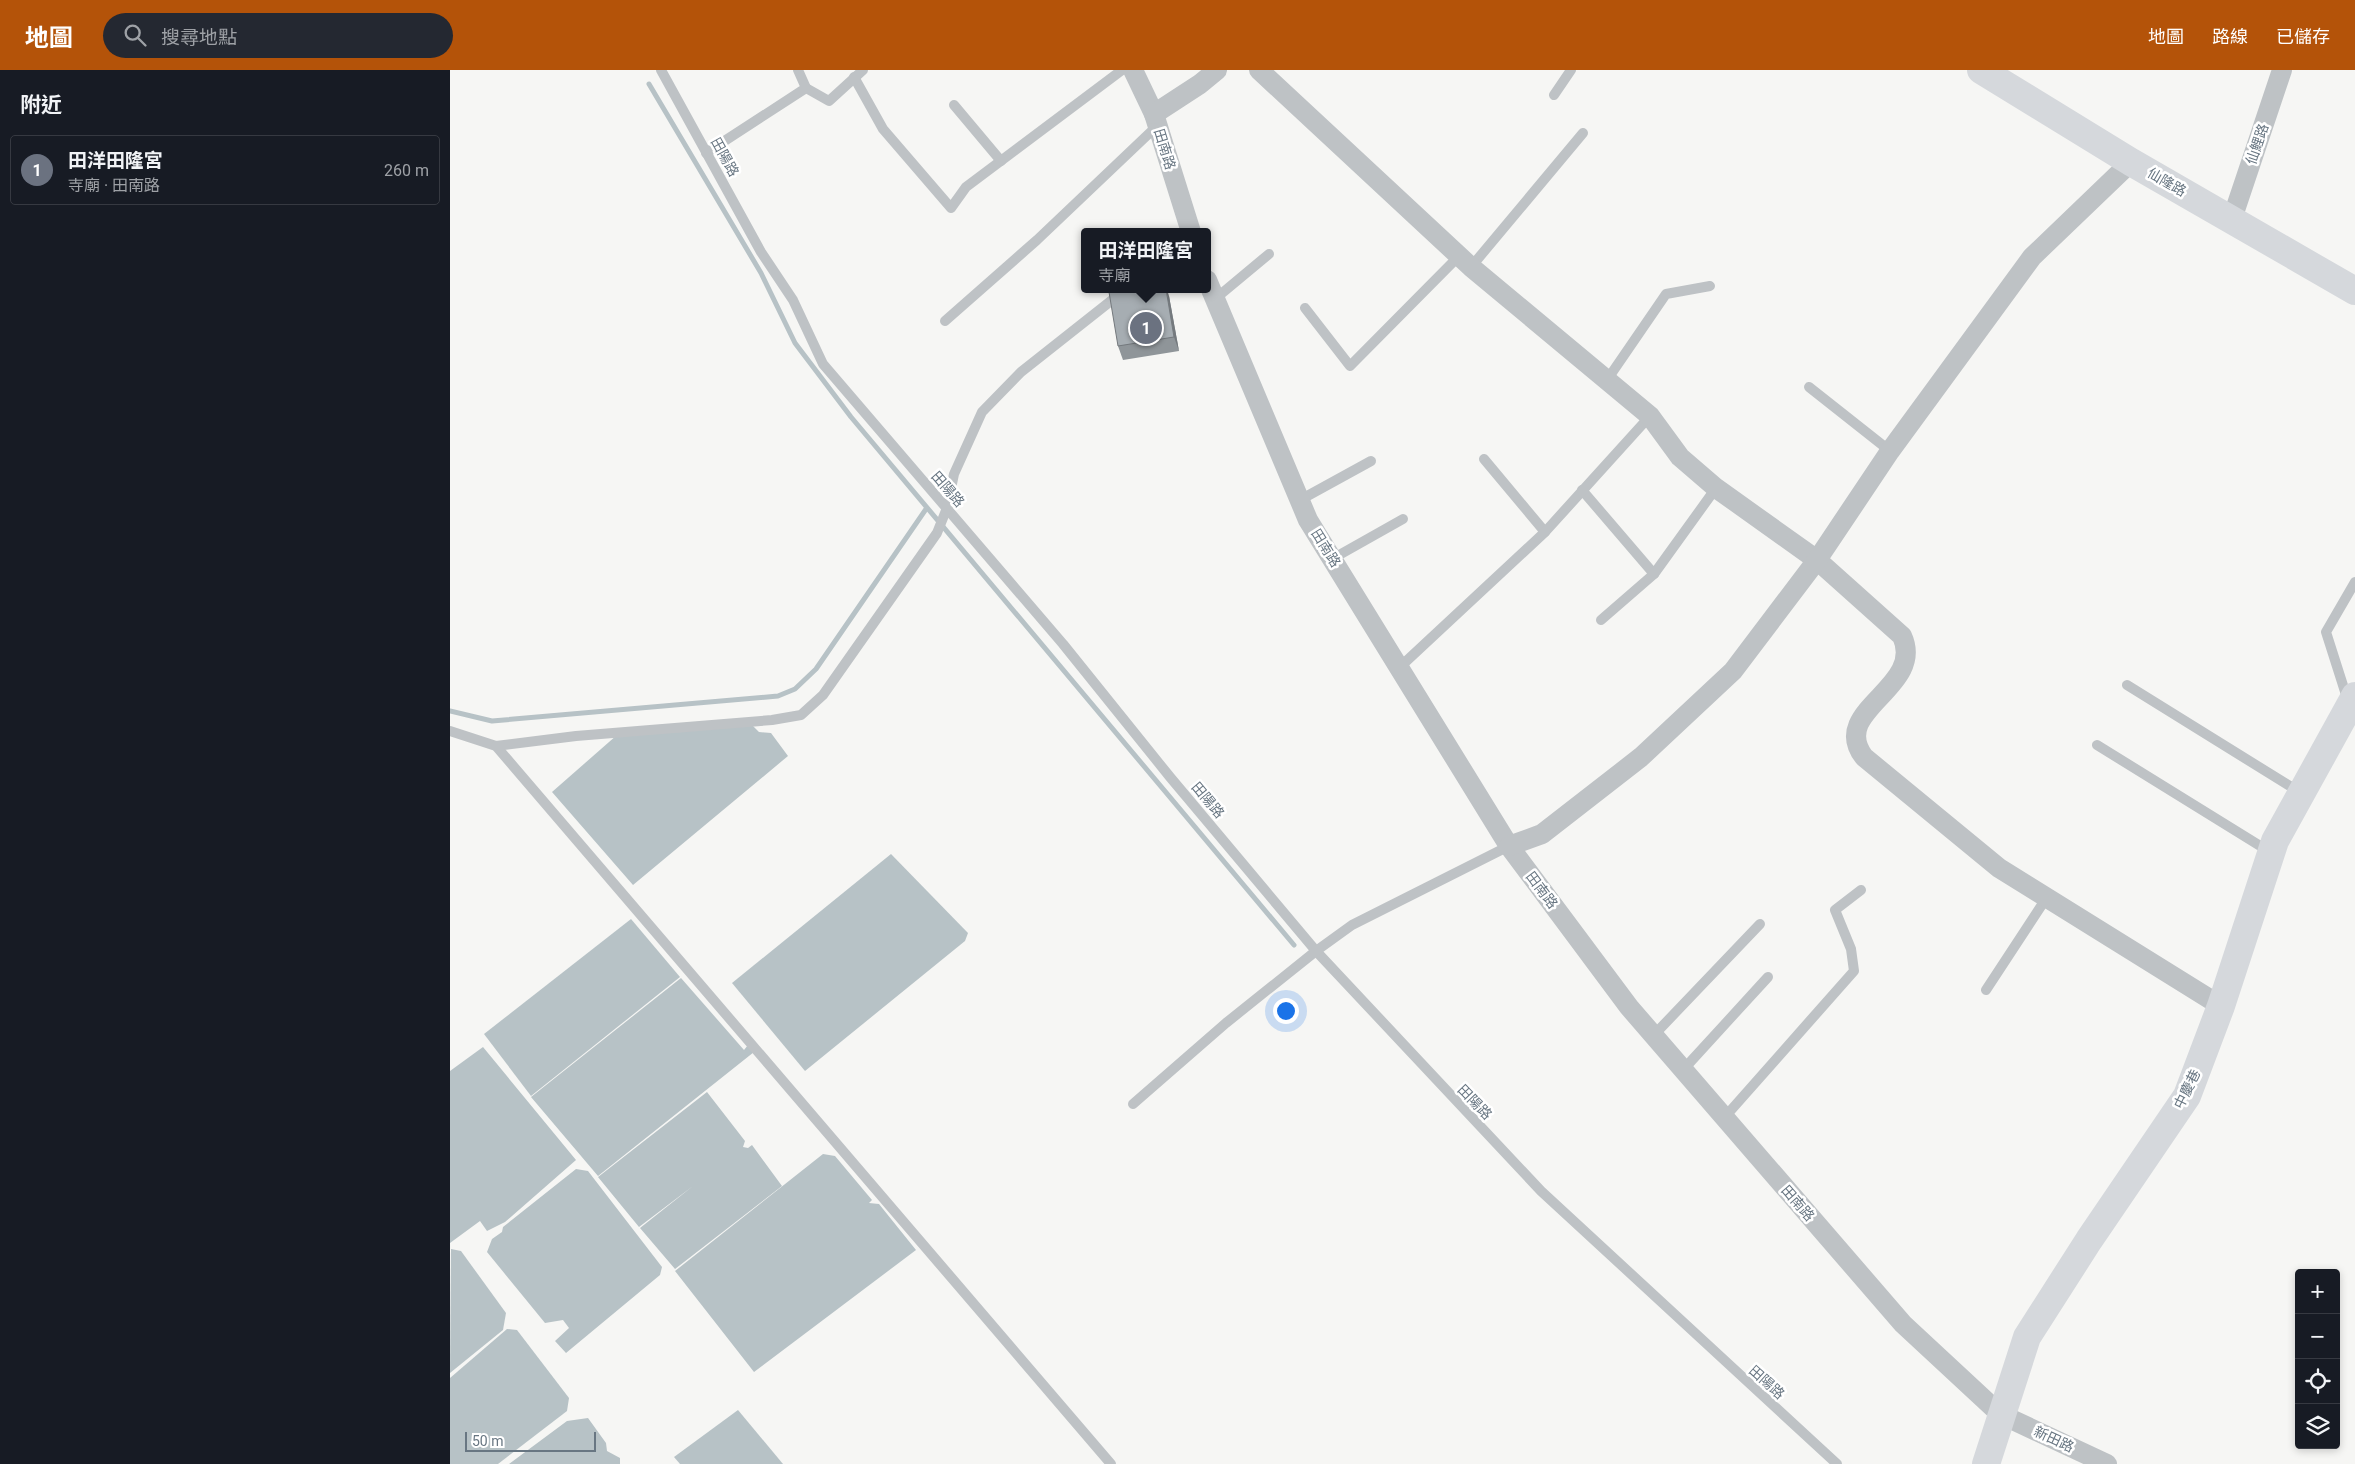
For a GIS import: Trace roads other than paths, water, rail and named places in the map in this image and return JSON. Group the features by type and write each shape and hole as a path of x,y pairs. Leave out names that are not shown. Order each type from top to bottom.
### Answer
{"street":[{"name":"田南路","path":"1133,70 1156,119 1189,228"},
{"path":"1156,119 1217,70"},
{"path":"1259,70 1465,261 1650,416 1680,458 1716,488 1817,560 1902,636 1907,647 1906,661 1901,672 1861,720 1855,734 1856,746 1864,757 1999,868 2221,1006"},
{"name":"仙隆路","path":"1981,70 2131,162 2355,291"},
{"name":"仙鯉路","path":"2232,219 2282,70"},
{"path":"1509,846 1542,834 1642,757 1733,671 1817,560 1890,451 2032,257 2131,162"},
{"name":"田南路","path":"1211,290 1308,520 1509,846 1629,1007 1682,1070 1903,1324 2000,1414"},
{"name":"中慶巷","path":"1986,1464 2000,1414 2027,1337 2088,1240 2187,1096 2221,1006 2275,841 2352,701"},
{"name":"新田路","path":"2000,1414 2107,1464"}],"lane":[{"name":"田陽路","path":"661,70 761,252 793,300 823,364 945,512 1063,644 1170,777 1316,950 1434,1080 1541,1191 1837,1464"},
{"path":"798,70 806,88 829,101 863,70"},
{"path":"854,77 883,128 951,208 966,187 1122,70"},
{"path":"1554,95 1571,70"},
{"path":"706,153 806,88"},
{"path":"954,105 1001,162"},
{"path":"944,321 1037,240 1156,119"},
{"path":"1305,308 1350,366 1465,261 1583,133"},
{"path":"1215,299 1269,254"},
{"path":"1607,380 1666,294 1710,286"},
{"path":"450,731 496,746 576,736 687,729 801,715 823,695 937,533 945,512 954,474 982,412 1021,372 1121,293"},
{"path":"1809,387 1890,451"},
{"path":"1400,667 1545,532 1650,416"},
{"path":"1484,459 1545,532"},
{"path":"1300,500 1371,461"},
{"path":"1601,620 1654,574 1716,488"},
{"path":"1582,490 1654,574"},
{"path":"1332,559 1403,518"},
{"path":"2352,701 2326,632 2355,582"},
{"path":"2127,685 2301,793"},
{"path":"2097,745 2271,852"},
{"path":"496,746 1111,1464"},
{"path":"1132,1104 1316,950 1352,925 1509,846"},
{"path":"1724,1118 1854,971 1852,949 1835,910 1861,890"},
{"path":"1986,990 2047,898"},
{"path":"1653,1036 1760,924"},
{"path":"1682,1070 1768,976"}],"waterway":[{"path":"649,84 761,273 795,343 851,417 1294,945"},
{"path":"450,711 492,721 778,696 795,689 816,669 926,509"}],"place":[{"name":"田洋田隆宮","path":"1146,328"}]}
